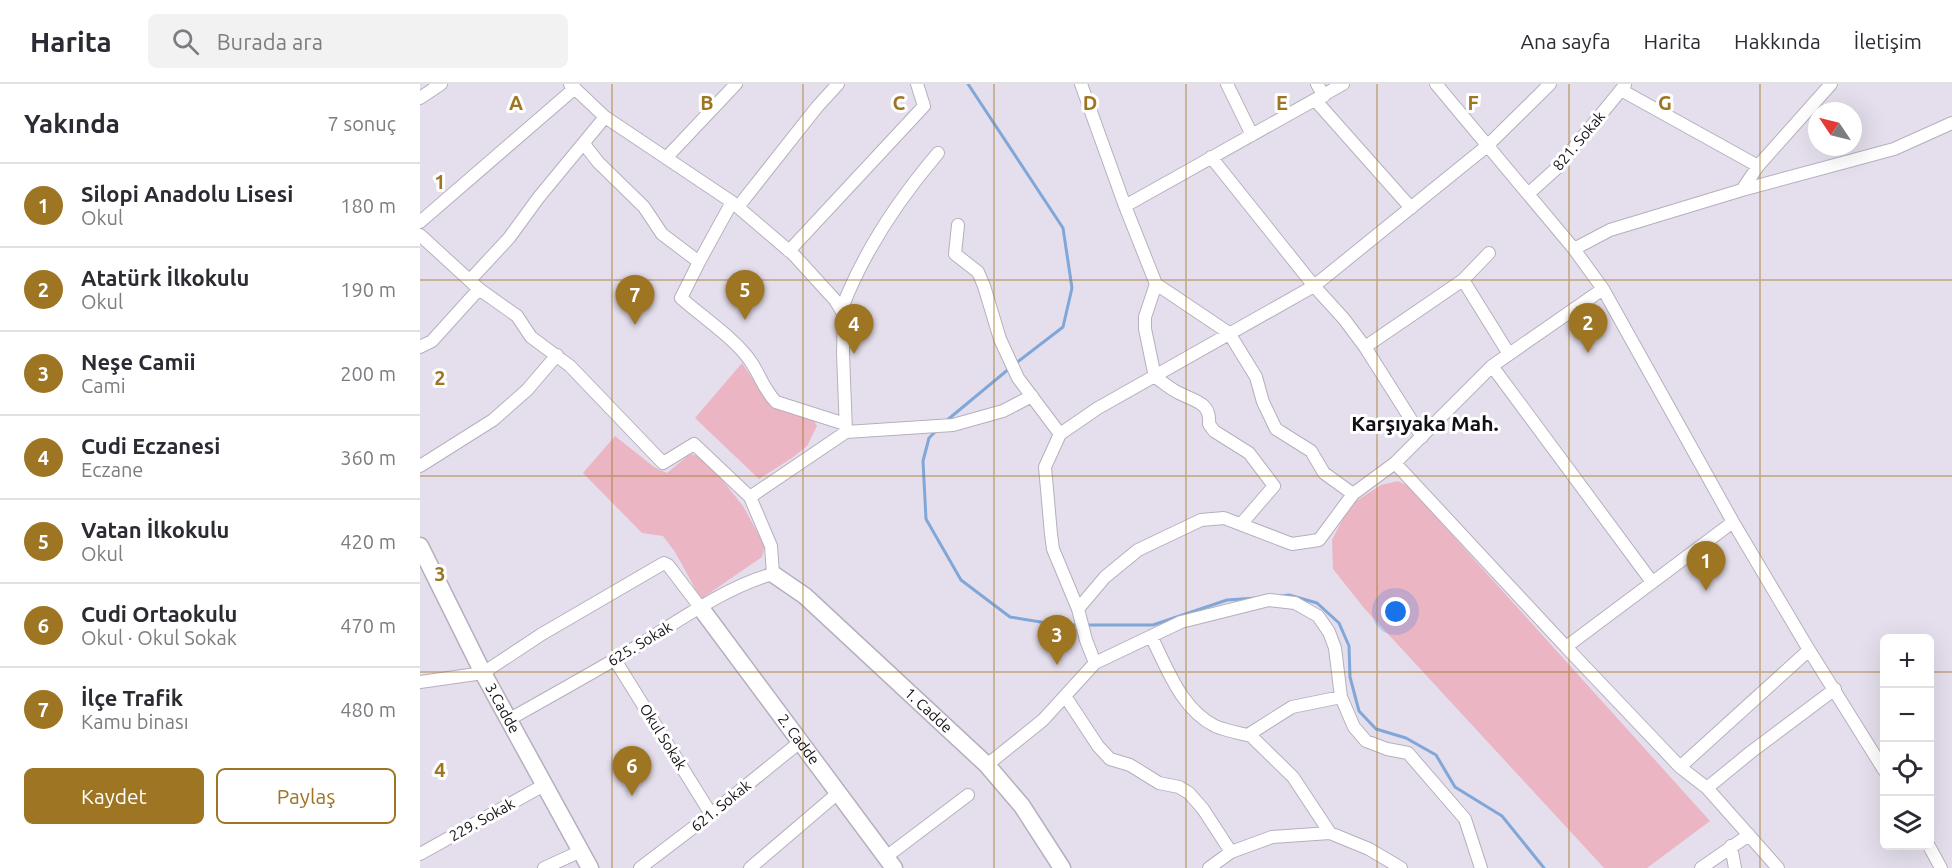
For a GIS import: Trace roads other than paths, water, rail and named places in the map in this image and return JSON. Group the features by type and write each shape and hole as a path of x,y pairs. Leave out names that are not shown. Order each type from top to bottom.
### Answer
{"street":[{"path":"420,98 441,84"},
{"path":"667,157 736,84"},
{"path":"838,84 735,205 699,262 681,298 751,361 770,396 776,402 845,428 953,425 1003,411 1032,396"},
{"path":"789,251 924,106 917,84"},
{"path":"1081,84 1156,284 1229,333 1256,377 1263,402 1276,429 1311,451 1324,473 1353,494"},
{"path":"1227,84 1252,135"},
{"path":"1317,84 1320,98 1411,208"},
{"path":"1125,206 1343,84"},
{"path":"1436,84 1574,249 1603,289 1733,522 1880,764"},
{"path":"1095,663 1078,609 1053,549 1045,467 1060,434 1098,408 1314,286 1487,146 1550,84"},
{"path":"1742,190 1758,166 1831,84"},
{"path":"420,222 572,86 605,117 735,205 789,251 842,308 844,315 845,428"},
{"path":"1623,87 1758,166"},
{"name":"821. Sokak","path":"1528,194 1558,167 1623,87"},
{"path":"420,347 432,341 539,197 605,117"},
{"path":"1574,249 1610,230 1742,190 1894,149 1952,123"},
{"path":"584,144 598,162 644,207 662,234 699,262"},
{"path":"842,308 853,279 876,238 898,204 938,153"},
{"path":"1211,157 1314,286 1344,319 1365,347 1422,437"},
{"path":"958,225 955,254 978,272 1010,363 1018,378 1060,434"},
{"path":"420,235 475,285 517,316 531,337 570,366 663,463 694,444 750,497 771,546 773,574"},
{"path":"1365,347 1463,280 1489,253"},
{"path":"1463,280 1509,354"},
{"path":"1156,284 1145,317 1145,329 1155,377 1177,393 1196,400 1206,408 1210,414 1209,424 1214,431 1249,453 1274,486 1242,524"},
{"path":"1078,609 1105,577 1138,550 1201,520 1224,518 1292,544 1319,540 1353,494 1395,463 1492,366 1603,289"},
{"path":"420,466 493,420 527,390 557,355"},
{"path":"1492,366 1652,582"},
{"path":"750,497 845,428"},
{"path":"1395,463 1680,766 1707,788 1778,868"},
{"path":"1566,647 1733,522"},
{"name":"3.Cadde","path":"420,546 483,673 590,868"},
{"path":"420,682 483,673 542,634 664,563 668,565 702,610"},
{"name":"625. Sokak","path":"508,720 754,579 773,574"},
{"name":"1. Cadde","path":"773,574 805,596 987,765 1022,807 1062,868"},
{"path":"987,765 1043,720 1095,663 1181,622 1269,600 1295,603 1318,616 1329,632 1335,648 1341,697 1354,727 1366,741 1387,749 1408,753 1465,819 1481,868"},
{"name":"2. Cadde","path":"702,610 838,793 884,864"},
{"path":"1151,636 1183,697 1206,721 1217,727 1251,736 1293,777 1330,833"},
{"path":"1680,766 1809,650"},
{"name":"Okul Sokak","path":"615,660 711,814"},
{"path":"1707,788 1834,689"},
{"path":"1065,696 1098,746 1110,759 1130,765 1159,783 1179,787 1189,793 1203,809 1231,852"},
{"path":"1251,736 1255,729 1292,707 1341,697"},
{"name":"621. Sokak","path":"640,868 800,742"},
{"name":"229. Sokak","path":"420,854 544,785"},
{"path":"750,868 838,793"},
{"path":"884,864 968,795"},
{"path":"1209,868 1231,852 1272,837 1330,833 1369,849 1401,868"},
{"path":"1701,868 1749,835"},
{"path":"1731,846 1736,868"},
{"path":"1931,850 1941,868"},
{"path":"544,868 581,851"}],"waterway":[{"path":"968,84 1063,228 1072,288 1063,327 1015,364"},
{"path":"946,421 1010,368"},
{"path":"937,430 929,438 923,461 926,519 961,580 1010,617 1059,625 1078,625"},
{"path":"1281,596 1289,595 1317,603 1339,623 1349,646 1350,677 1359,711 1376,729 1406,738 1436,755 1455,787 1502,816 1544,868"},
{"path":"1084,625 1153,625 1227,600 1256,598"}],"place":[{"name":"Vatan İlkokulu","path":"745,320"},
{"name":"İlçe Trafik","path":"635,325"},
{"name":"Atatürk İlkokulu","path":"1588,353"},
{"name":"Cudi Eczanesi","path":"854,354"},
{"name":"Silopi Anadolu Lisesi","path":"1706,591"},
{"name":"Neşe Camii","path":"1057,665"},
{"name":"Cudi Ortaokulu","path":"632,796"}],"district":[{"name":"Karşıyaka Mah.","path":"1425,424"}]}
